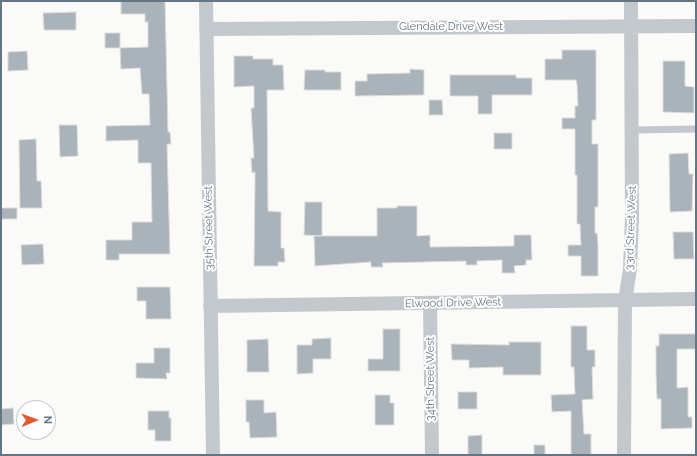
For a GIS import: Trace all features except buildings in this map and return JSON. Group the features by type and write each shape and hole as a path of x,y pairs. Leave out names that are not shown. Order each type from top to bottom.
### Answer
{"street":[{"name":"35th Street West","path":"206,1 213,455"},
{"name":"33rd Street West","path":"624,455 625,301 630,269 632,130 631,1"},
{"name":"Glendale Drive West","path":"206,29 696,26"},
{"name":"Elwood Drive West","path":"210,306 696,299"},
{"name":"34th Street West","path":"430,303 432,455"}],"lane":[{"path":"632,130 696,129"}]}
